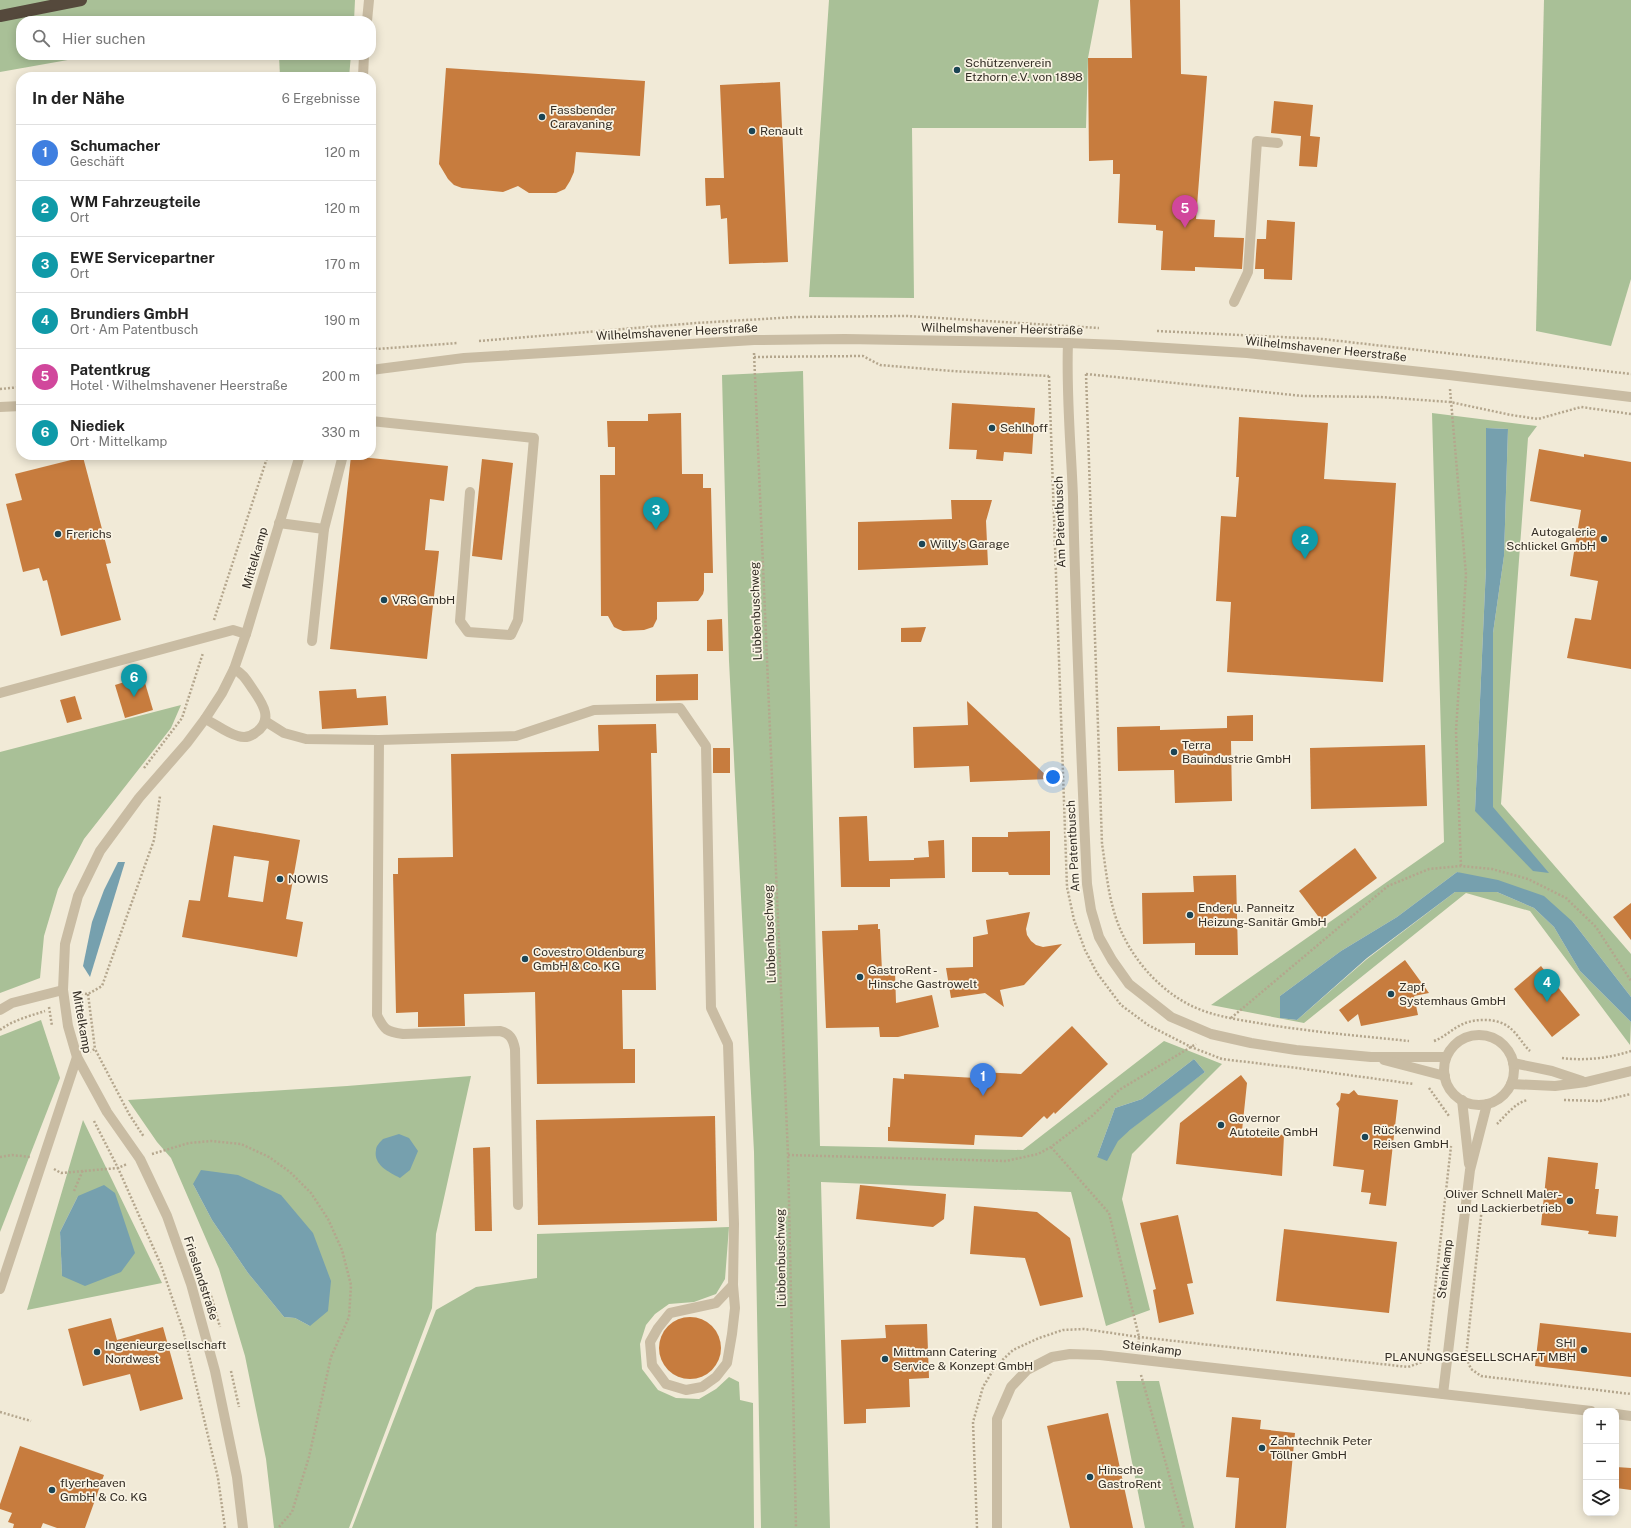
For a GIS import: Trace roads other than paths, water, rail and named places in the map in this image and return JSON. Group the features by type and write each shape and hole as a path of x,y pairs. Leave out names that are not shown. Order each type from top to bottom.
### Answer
{"highway":[{"path":"0,16 81,0"}],"street":[{"path":"367,16 369,0"},
{"path":"363,72 364,60"},
{"path":"1234,302 1248,272 1257,141 1278,143"},
{"name":"Wilhelmshavener Heerstraße","path":"376,369 464,358 754,340 845,339 1119,344 1247,353 1631,397"},
{"name":"Am Patentbusch","path":"1068,343 1067,376 1088,884 1091,910 1099,937 1112,960 1129,984 1171,1017 1211,1034 1235,1041 1289,1049 1371,1057 1446,1057"},
{"path":"0,408 16,406"},
{"path":"376,422 534,438 518,620 511,635 468,632 460,621 470,492"},
{"name":"Mittelkamp","path":"0,1289 78,1057 68,1026 63,990 65,944 78,896 100,851 138,798 187,743 206,719 222,693 234,669 246,634 298,460"},
{"path":"312,641 324,529 341,460"},
{"path":"279,523 324,529"},
{"path":"0,693 233,630 246,634"},
{"path":"206,719 231,734 244,737 256,733 265,721 266,714 264,706 242,673 234,669"},
{"path":"265,721 284,733 306,739 379,740 516,736 594,710 680,708 706,746 711,1008 728,1044 734,1224 733,1285 735,1308 727,1363 716,1377 702,1387 686,1390 666,1384 652,1365 650,1342 658,1328 670,1313 716,1303 733,1285"},
{"path":"379,740 377,1015 382,1026 389,1032 403,1034 500,1031 506,1032 513,1039 515,1049 518,1206"},
{"path":"0,1010 12,1003 63,990"},
{"path":"1471,1035 1482,1035 1493,1038 1502,1044 1509,1052 1513,1063 1514,1072 1511,1084 1500,1097 1487,1104 1474,1104 1462,1100 1454,1094 1448,1086 1445,1076 1444,1066 1446,1057 1452,1047 1460,1040 1471,1035"},
{"name":"Frieslandstraße","path":"78,1057 107,1112 140,1159 167,1216 193,1291 215,1371 237,1477 243,1528"},
{"name":"Am Patentbusch","path":"1371,1057 1445,1076"},
{"path":"1513,1063 1552,1071 1586,1082"},
{"path":"1511,1084 1555,1086 1586,1082 1631,1072"},
{"name":"Steinkamp","path":"1462,1100 1470,1170"},
{"name":"Steinkamp","path":"1443,1394 1470,1170 1487,1104"},
{"name":"Steinkamp","path":"998,1528 997,1419 1011,1386 1027,1370 1052,1357 1070,1354 1100,1355 1583,1410"},
{"path":"1619,1414 1631,1416"}],"water":[{"path":"1486,428 1508,429 1504,556 1493,633 1493,807 1549,873 1533,871 1475,811 1486,567"},
{"path":"118,862 125,862 90,977 83,966 92,922 104,890"},
{"path":"1457,872 1498,880 1544,896 1573,922 1631,997 1631,1022 1580,971 1554,927 1534,908 1497,892 1455,892 1367,958 1297,1020 1280,1018 1280,996 1341,951 1397,917"},
{"path":"1194,1059 1205,1072 1130,1130 1118,1141 1107,1161 1097,1157 1115,1108 1142,1099"},
{"path":"399,1134 409,1138 418,1151 410,1170 400,1178 379,1164 376,1155 378,1144 383,1139"},
{"path":"201,1170 238,1175 281,1195 313,1233 331,1281 328,1311 310,1326 295,1318 284,1317 248,1273 212,1220 193,1184"},
{"path":"104,1185 115,1193 135,1253 121,1272 85,1286 62,1276 60,1232 78,1196"}],"place":[{"name":"Schützenverein Etzhorn e.V. von 1898","path":"957,70"},
{"name":"Fassbender Caravaning","path":"542,117"},
{"name":"Renault","path":"752,131"},
{"name":"Patentkrug","path":"1185,228"},
{"name":"Sehlhoff","path":"992,428"},
{"name":"EWE Servicepartner","path":"656,530"},
{"name":"Frerichs","path":"58,534"},
{"name":"Autogalerie Schlickel GmbH","path":"1604,539"},
{"name":"Willy's Garage","path":"922,544"},
{"name":"WM Fahrzeugteile","path":"1305,559"},
{"name":"VRG GmbH","path":"384,600"},
{"name":"Niediek","path":"134,697"},
{"name":"Terra Bauindustrie GmbH","path":"1174,752"},
{"name":"NOWIS","path":"280,879"},
{"name":"Ender u. Panneitz Heizung-Sanitär GmbH","path":"1190,915"},
{"name":"Covestro Oldenburg GmbH & Co. KG","path":"525,959"},
{"name":"GastroRent - Hinsche Gastrowelt","path":"860,977"},
{"name":"Zapf Systemhaus GmbH","path":"1391,994"},
{"name":"Brundiers GmbH","path":"1547,1002"},
{"name":"Schumacher","path":"983,1096"},
{"name":"Governor Autoteile GmbH","path":"1221,1125"},
{"name":"Rückenwind Reisen GmbH","path":"1365,1137"},
{"name":"Oliver Schnell Maler- und Lackierbetrieb","path":"1570,1201"},
{"name":"SHI PLANUNGSGESELLSCHAFT MBH","path":"1584,1350"},
{"name":"Ingenieurgesellschaft Nordwest","path":"97,1352"},
{"name":"Mittmann Catering Service & Konzept GmbH","path":"885,1359"},
{"name":"Zahntechnik Peter Töllner GmbH","path":"1262,1448"},
{"name":"Hinsche GastroRent","path":"1090,1477"},
{"name":"flyerheaven GmbH & Co. KG","path":"52,1490"}]}
